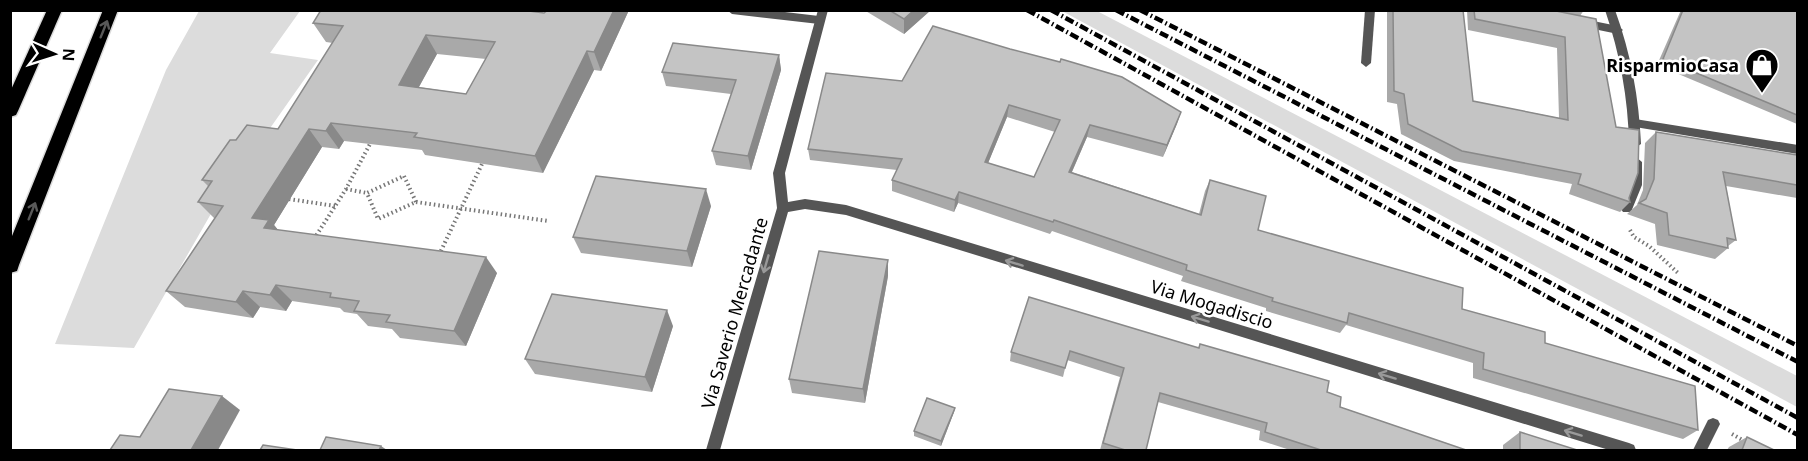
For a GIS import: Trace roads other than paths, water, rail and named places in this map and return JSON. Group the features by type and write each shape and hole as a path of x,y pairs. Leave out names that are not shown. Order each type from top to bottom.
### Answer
{"highway":[{"path":"10,111 55,10"},
{"path":"10,265 111,10"}],"street":[{"path":"732,10 821,15"},
{"path":"1366,63 1370,10"},
{"path":"1610,10 1618,30 1635,123 1636,185 1627,209"},
{"name":"Via Saverio Mercadante","path":"714,450 783,208 779,172 821,15"},
{"path":"1574,21 1618,30"},
{"path":"1635,123 1797,150"},
{"name":"Via Mogadiscio","path":"783,208 815,205 846,210 1629,450"},
{"path":"1700,450 1713,424"}],"railway":[{"path":"1027,10 1798,435"},
{"path":"1051,10 1798,418"},
{"path":"1116,10 1798,362"},
{"path":"1140,10 1798,346"}],"place":[{"name":"RisparmioCasa","path":"1762,94"}]}
